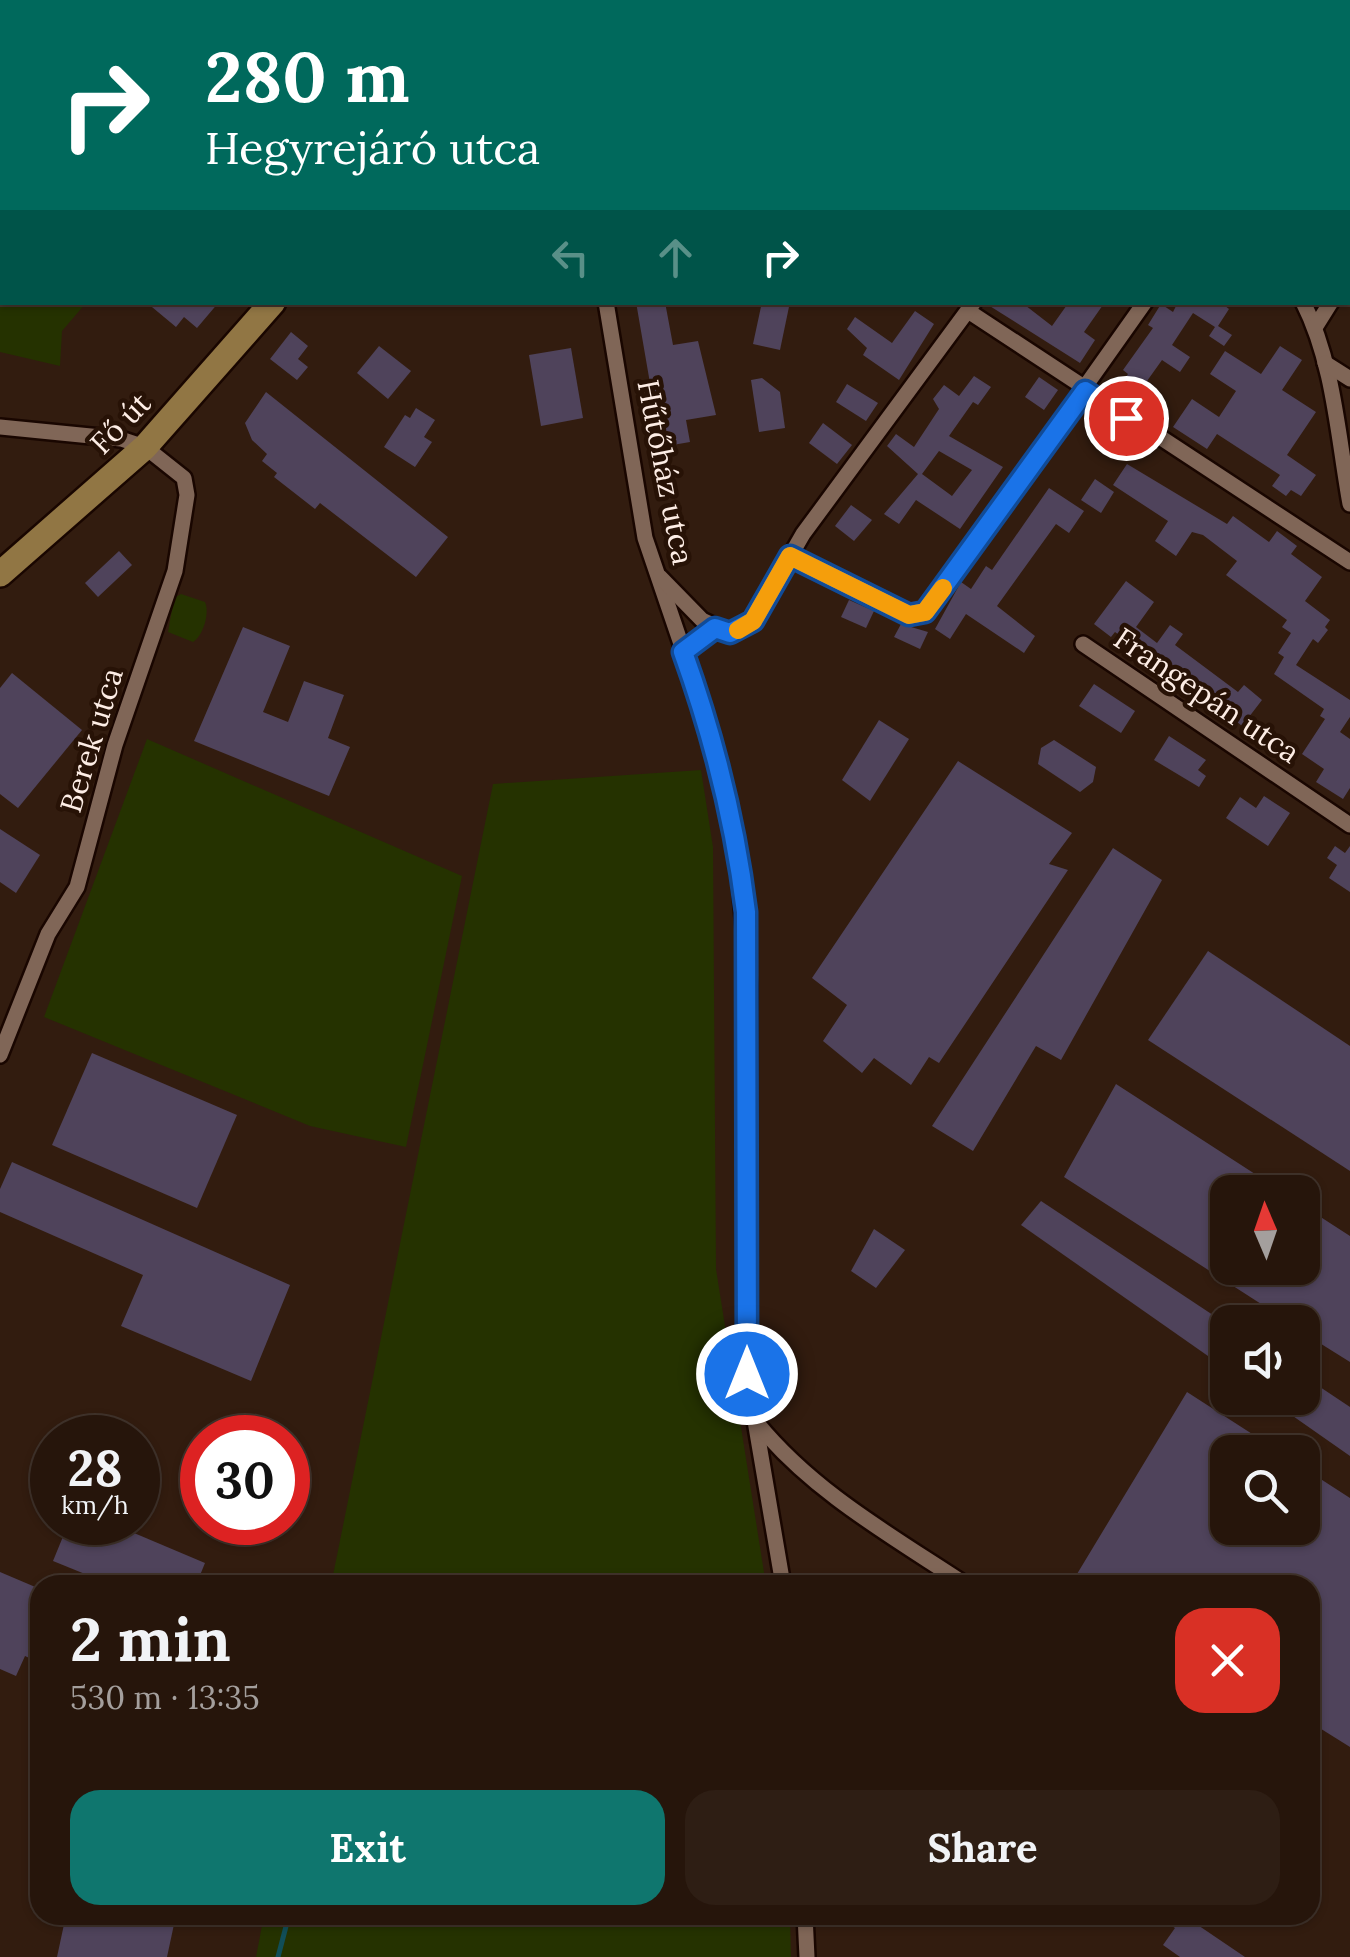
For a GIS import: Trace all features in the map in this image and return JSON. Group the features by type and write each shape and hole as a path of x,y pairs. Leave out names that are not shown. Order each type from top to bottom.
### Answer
{"main road":[{"name":"Fő út","path":"0,574 146,446 270,305"}],"street":[{"name":"Hűtőház utca","path":"606,305 645,538 715,747 736,837 746,912 747,1374 781,1575"},
{"path":"790,556 909,615 925,612 1143,305"},
{"path":"1306,305 1316,326 1325,363 1350,504"},
{"path":"1316,326 1329,305"},
{"path":"657,575 715,628 730,633 753,621 790,556 971,307 1085,391 1350,562"},
{"path":"1325,363 1350,379"},
{"path":"0,428 121,439 146,446"},
{"name":"Berek utca","path":"0,1055 48,934 77,887 114,749 175,571 187,495 184,478 146,446"},
{"path":"683,652 715,628"},
{"name":"Frangepán utca","path":"1083,644 1350,825"},
{"path":"754,1420 787,1460 861,1516 951,1575"},
{"path":"805,1925 807,1957"}],"green space":[{"path":"0,305 84,305 62,331 60,366 0,352"},
{"path":"181,594 205,602 203,630 193,642 168,632 174,598"},
{"path":"147,739 462,876 406,1147 310,1126 44,1017"},
{"path":"701,770 713,847 716,1269 764,1575 333,1575 493,784"},
{"path":"262,1925 790,1925 791,1957 256,1957"}],"building":[{"path":"150,305 216,305 197,328 184,317 176,327"},
{"path":"637,305 666,305 673,345 698,341 716,415 686,420 690,442 661,447"},
{"path":"761,305 789,305 780,350 753,344"},
{"path":"988,305 1025,305 1052,326 1067,305 1103,305 1084,332 1095,340 1080,363"},
{"path":"1160,305 1173,312 1176,305 1224,305 1229,309 1218,326 1232,335 1224,346 1209,336 1215,327 1193,313 1172,345 1190,357 1180,372 1162,360 1147,381 1154,386 1141,405 1117,389 1128,374 1123,370 1153,328 1148,325"},
{"path":"915,311 934,324 899,380 863,355 867,348 847,329 855,317 892,343"},
{"path":"291,332 308,346 298,359 308,367 297,380 270,359"},
{"path":"379,346 411,371 388,399 357,373"},
{"path":"1280,346 1302,360 1282,390 1316,412 1287,455 1316,475 1301,496 1291,490 1286,496 1272,486 1280,475 1217,434 1207,449 1173,427 1192,399 1219,417 1236,391 1210,374 1225,351 1261,374"},
{"path":"571,348 583,418 541,426 529,355"},
{"path":"974,376 991,387 978,405 973,402 949,436 1003,467 960,529 916,500 899,524 884,514 918,474 887,446 896,434 914,447 939,409 933,399 944,385 959,396","holes":["939,451 972,470 952,496 922,474"]},
{"path":"1039,377 1058,390 1044,410 1025,397"},
{"path":"762,378 780,392 785,428 759,432 751,380"},
{"path":"847,384 878,403 866,421 836,402"},
{"path":"266,392 448,537 416,577 320,503 315,509 274,477 277,473 262,461 267,454 252,440 245,423"},
{"path":"416,408 435,420 424,437 432,442 415,467 384,447 405,415 410,418"},
{"path":"823,423 852,445 837,464 809,443"},
{"path":"1127,464 1227,524 1233,516 1269,542 1277,531 1297,546 1291,554 1322,577 1305,601 1330,620 1325,627 1328,630 1318,643 1313,639 1296,665 1350,700 1350,717 1340,732 1350,739 1350,788 1343,799 1316,782 1324,769 1302,754 1325,719 1320,716 1324,709 1274,674 1284,657 1278,653 1291,633 1282,627 1287,620 1226,575 1237,561 1203,535 1192,532 1176,556 1155,541 1168,521 1113,485"},
{"path":"1095,479 1114,492 1101,513 1081,500"},
{"path":"1049,488 1084,511 1069,533 1056,524 997,606 1035,636 1024,653 966,614 950,639 935,629 961,582 971,589 986,566 992,570"},
{"path":"851,505 872,520 854,541 835,526"},
{"path":"119,551 132,565 98,597 85,583"},
{"path":"1126,581 1154,602 1136,627 1157,643 1170,625 1183,634 1175,645 1238,692 1244,685 1262,700 1242,726 1206,696 1202,701 1177,683 1180,679 1115,632 1111,637 1094,624"},
{"path":"849,600 874,611 866,628 841,617"},
{"path":"901,624 928,632 920,649 894,637"},
{"path":"243,627 290,646 263,712 288,722 304,681 344,695 328,738 350,747 329,796 194,741"},
{"path":"12,673 82,730 18,808 0,794 0,688"},
{"path":"1094,684 1135,711 1121,733 1079,706"},
{"path":"879,720 909,739 870,801 842,780"},
{"path":"1169,736 1206,760 1198,770 1206,776 1199,787 1154,760"},
{"path":"1054,740 1096,767 1093,782 1080,792 1038,764 1041,748"},
{"path":"958,761 1072,833 1049,864 1068,870 939,1063 929,1057 911,1085 874,1058 862,1073 823,1041 847,1005 812,978"},
{"path":"1264,796 1290,813 1268,846 1226,818 1240,797 1256,808"},
{"path":"0,829 40,855 16,893 0,882"},
{"path":"1335,846 1345,853 1350,846 1350,892 1329,878 1337,865 1327,858"},
{"path":"1113,848 1162,880 1061,1060 1036,1046 973,1151 932,1126"},
{"path":"1208,951 1350,1046 1350,1171 1148,1040"},
{"path":"92,1053 237,1115 197,1208 52,1145"},
{"path":"1116,1084 1257,1175 1210,1175 1210,1271 1064,1177"},
{"path":"12,1162 290,1285 251,1381 121,1326 143,1275 0,1212 0,1189"},
{"path":"1041,1201 1210,1313 1210,1357 1021,1225"},
{"path":"1320,1217 1350,1236 1350,1362 1320,1343 1320,1305 1263,1305 1232,1285 1320,1285"},
{"path":"874,1229 905,1250 876,1288 851,1271"},
{"path":"1320,1387 1350,1407 1350,1456 1291,1415 1320,1415"},
{"path":"1187,1392 1210,1407 1210,1415 1223,1415 1254,1435 1210,1435 1210,1545 1320,1545 1320,1479 1350,1498 1350,1747 1320,1728 1320,1575 1079,1575"},
{"path":"160,1544 205,1563 200,1575 87,1575 53,1561 60,1545"},
{"path":"0,1572 30,1585 30,1658 25,1656 16,1676 0,1669"},
{"path":"64,1925 174,1925 167,1957 57,1957"},
{"path":"1170,1925 1198,1925 1245,1957 1180,1957 1163,1945 1175,1928"}],"waterway":[{"path":"278,1957 286,1925"}],"slow traffic":[{"path":"738,630 753,621 790,556 909,615 925,612 943,588"}],"route":[{"path":"747,1374 746,912 736,837 710,729 683,652 715,628 730,633 753,621 790,556 918,616 925,612 1085,391 1126,418"}]}
